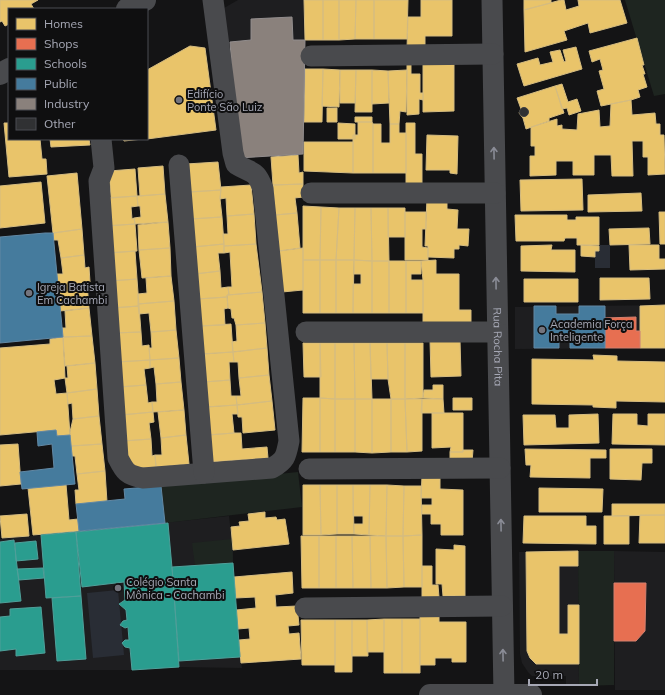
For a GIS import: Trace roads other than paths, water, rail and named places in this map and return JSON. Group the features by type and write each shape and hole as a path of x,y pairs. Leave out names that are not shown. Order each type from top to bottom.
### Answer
{"street":[{"path":"129,8 145,0"},
{"path":"100,140 104,168 99,181 118,458 123,469 128,474 143,478 272,468 283,462 287,454 289,441 264,189 260,179 255,174 236,164 233,153 213,0"},
{"name":"Rua Rocha Pita","path":"492,0 504,695"},
{"path":"311,56 493,54"},
{"path":"179,166 204,473"},
{"path":"311,193 495,193"},
{"path":"306,332 497,332"},
{"path":"309,469 500,468"},
{"path":"305,608 502,606"},
{"path":"430,695 531,695"}],"place":[{"name":"Edifício Ponte São Luiz","path":"179,100"},
{"name":"Igreja Batista Em Cachambi","path":"29,293"},
{"name":"Academia Força Inteligente","path":"542,330"},
{"name":"Colégio Santa Mônica - Cachambi","path":"118,588"}]}
